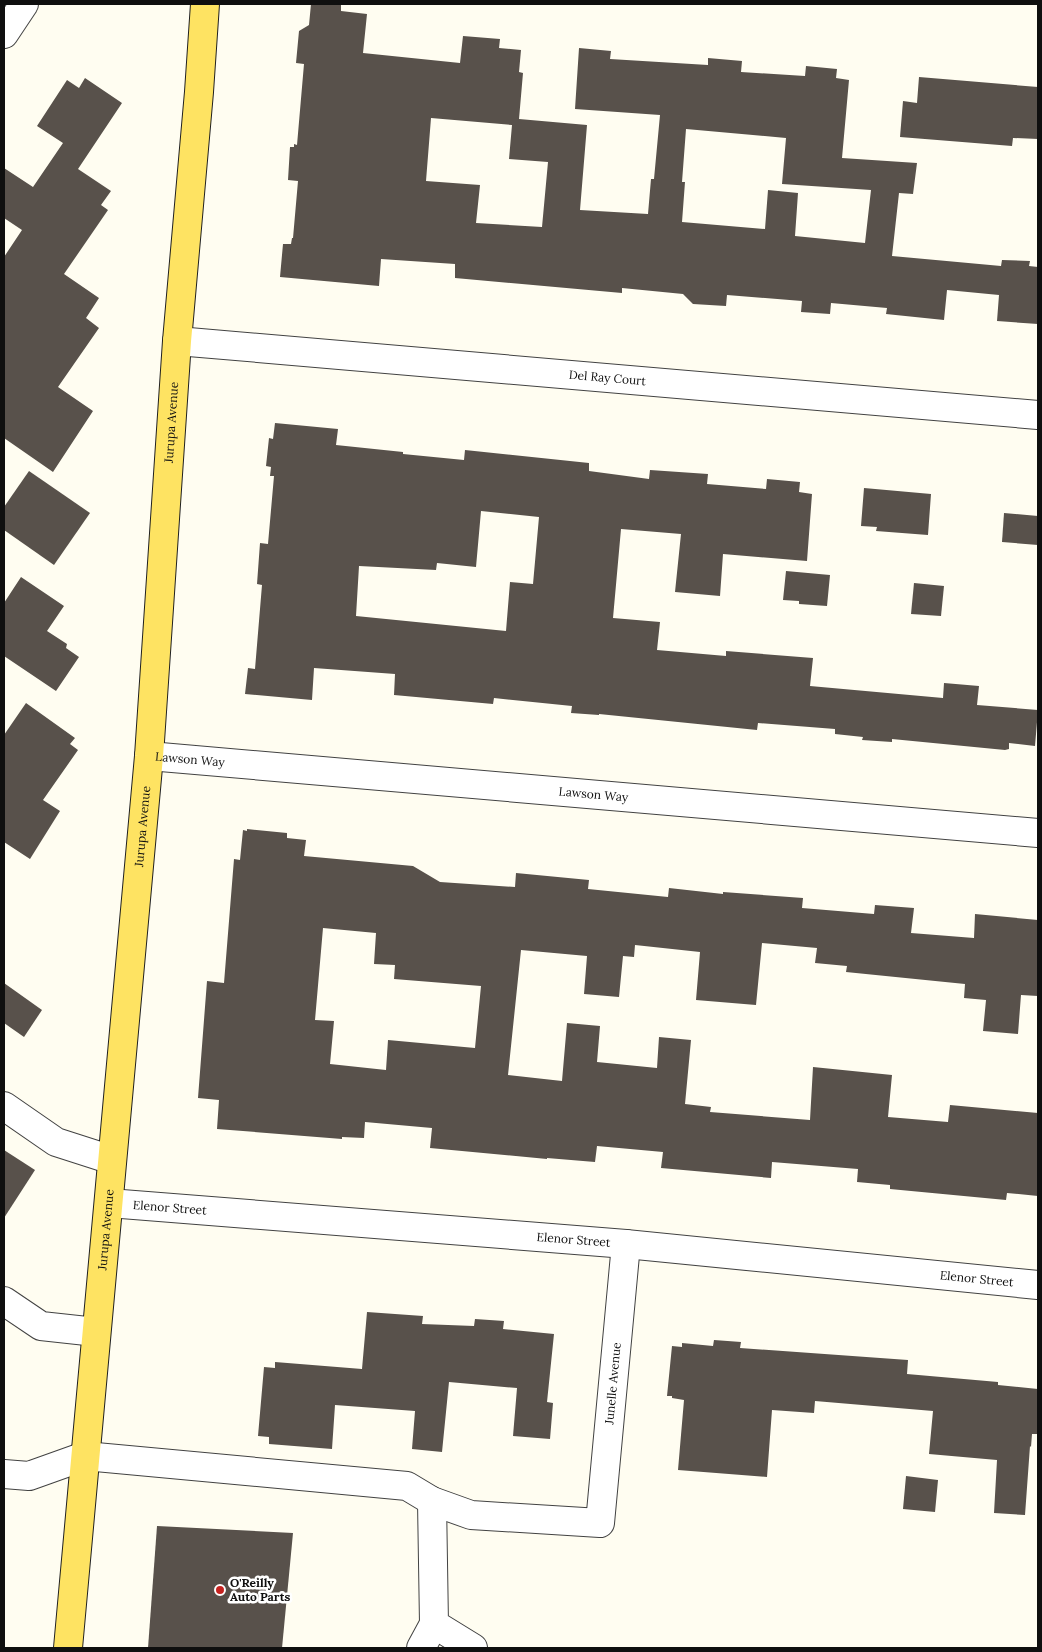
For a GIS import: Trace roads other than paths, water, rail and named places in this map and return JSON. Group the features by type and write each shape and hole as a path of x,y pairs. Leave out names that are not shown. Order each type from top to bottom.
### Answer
{"main road":[{"name":"Jurupa Avenue","path":"68,1648 150,756 177,341 199,92 204,4"}],"street":[{"path":"4,34 24,4"},
{"name":"Del Ray Court","path":"177,341 1038,415"},
{"name":"Lawson Way","path":"150,756 1038,833"},
{"path":"4,1106 56,1142 112,1160"},
{"name":"Elenor Street","path":"109,1203 626,1244 1038,1285"},
{"name":"Junelle Avenue","path":"432,1502 471,1515 600,1523 626,1244"},
{"path":"4,1301 42,1326 96,1332"},
{"path":"4,1474 29,1476 85,1456 408,1486 432,1502 434,1624 421,1648"},
{"path":"434,1624 473,1648"}],"place":[{"name":"O'Reilly Auto Parts","path":"220,1590"}]}
